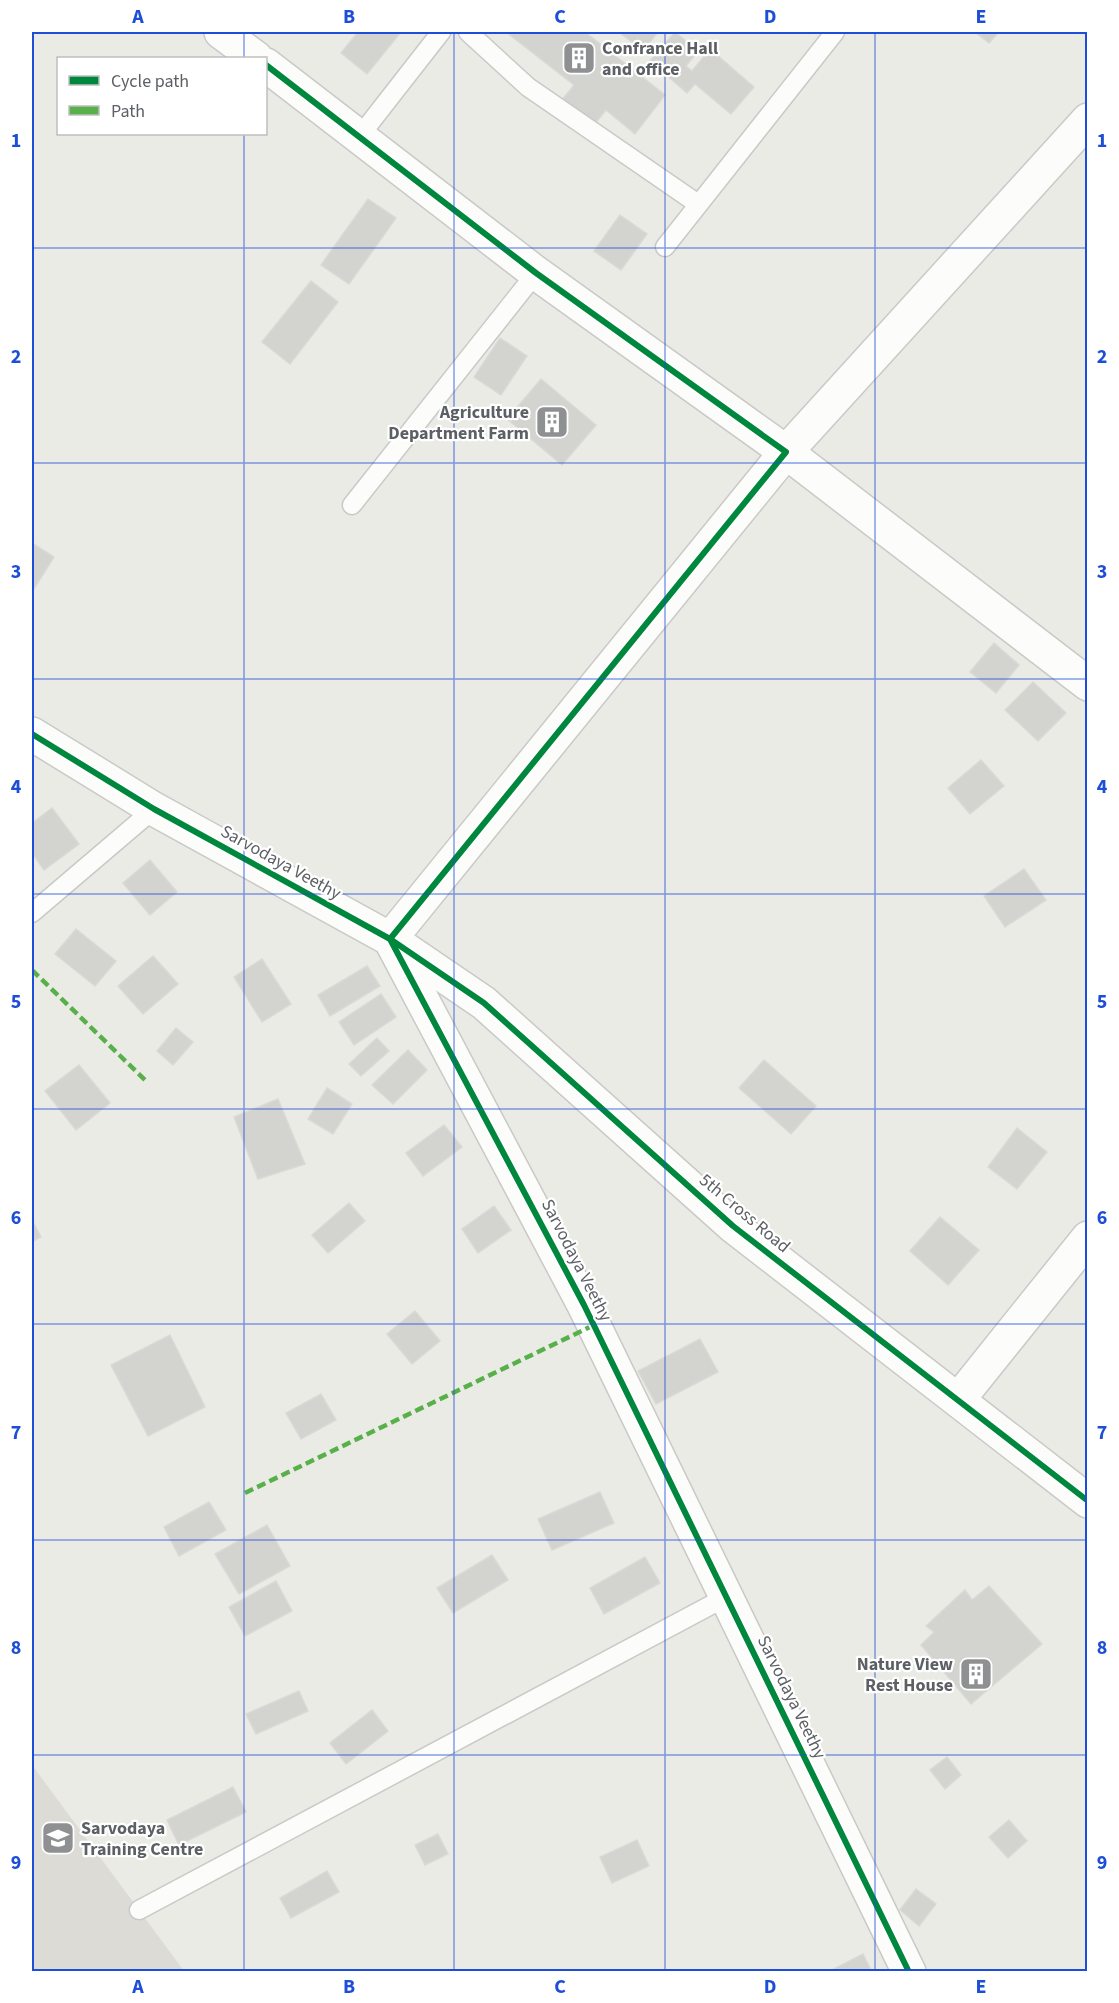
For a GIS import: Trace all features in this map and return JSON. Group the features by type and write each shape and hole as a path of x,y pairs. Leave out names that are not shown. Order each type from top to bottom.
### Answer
{"street":[{"path":"221,32 255,57"},
{"path":"267,66 536,273 786,452 1088,684"},
{"path":"390,939 786,452 1088,120"},
{"name":"Sarvodaya Veethy","path":"32,734 154,809 390,939 584,1305 909,1971"},
{"name":"5th Cross Road","path":"390,939 484,1002 733,1226 1088,1501"},
{"path":"958,1400 1088,1238"}],"lane":[{"path":"359,137 441,32"},
{"path":"468,32 528,87 698,204"},
{"path":"664,248 836,32"},
{"path":"352,505 536,273"},
{"path":"32,913 154,809"},
{"path":"139,1910 726,1596"}],"shaded area":[{"name":"Sarvodaya Training Centre","path":"32,1765 139,1910 184,1971 32,1971"}],"building":[{"path":"358,32 401,32 367,74 341,53"},
{"name":"Confrance Hall and office","path":"506,32 585,32 665,95 635,134 606,110 594,125 562,100 574,85"},
{"path":"619,32 658,32 643,51"},
{"path":"675,32 698,51 686,66 692,71 710,49 754,87 731,114 695,84 687,93 650,61"},
{"path":"975,32 999,32 989,43"},
{"path":"368,199 396,218 349,284 321,265"},
{"path":"620,215 647,234 621,270 594,251"},
{"path":"311,281 338,302 290,364 262,342"},
{"path":"500,338 527,356 501,395 474,377"},
{"name":"Agriculture Department Farm","path":"541,379 596,425 562,465 507,419"},
{"path":"32,543 54,557 32,592"},
{"path":"994,643 1019,665 996,693 970,672"},
{"path":"1033,682 1066,713 1038,741 1005,710"},
{"path":"981,760 1004,786 970,814 948,788"},
{"path":"52,808 79,844 44,870 32,853 32,823"},
{"path":"150,860 177,892 150,915 123,883"},
{"path":"1024,869 1046,900 1005,927 984,896"},
{"path":"76,929 116,961 95,986 55,954"},
{"path":"153,956 178,984 143,1014 118,986"},
{"path":"262,959 291,1004 262,1022 234,977"},
{"path":"367,966 380,986 330,1016 318,995"},
{"path":"381,994 396,1017 354,1045 339,1022"},
{"path":"176,1028 193,1042 173,1065 157,1051"},
{"path":"377,1038 389,1051 361,1076 349,1064"},
{"path":"408,1050 427,1070 393,1104 372,1085"},
{"path":"764,1060 816,1106 791,1134 739,1088"},
{"path":"79,1065 110,1103 76,1130 45,1091"},
{"path":"327,1088 352,1104 333,1134 308,1119"},
{"path":"278,1099 305,1164 258,1179 234,1117"},
{"path":"444,1125 462,1147 423,1176 406,1153"},
{"path":"1017,1128 1047,1152 1017,1189 988,1167"},
{"path":"349,1203 365,1221 328,1253 312,1235"},
{"path":"494,1206 511,1230 478,1253 462,1229"},
{"path":"940,1217 979,1250 948,1285 910,1251"},
{"path":"32,1220 41,1237 32,1242"},
{"path":"415,1311 440,1341 412,1364 387,1334"},
{"path":"170,1335 205,1407 148,1436 111,1365"},
{"path":"700,1339 718,1372 656,1404 638,1371"},
{"path":"321,1394 336,1420 301,1439 286,1413"},
{"path":"600,1492 614,1523 552,1550 538,1519"},
{"path":"209,1502 226,1530 179,1556 164,1527"},
{"path":"267,1525 290,1566 239,1594 215,1554"},
{"path":"492,1555 508,1580 453,1613 437,1588"},
{"path":"645,1557 660,1583 604,1614 590,1588"},
{"path":"276,1581 292,1611 245,1636 229,1607"},
{"name":"Nature View Rest House","path":"989,1586 1042,1644 971,1704 921,1645 934,1632 926,1626 965,1590 972,1600"},
{"path":"299,1691 308,1711 256,1734 246,1714"},
{"path":"372,1710 388,1731 346,1764 330,1743"},
{"path":"947,1757 961,1775 945,1789 930,1770"},
{"path":"233,1787 246,1812 179,1845 167,1820"},
{"path":"1009,1820 1027,1841 1008,1858 989,1837"},
{"path":"438,1834 448,1854 425,1865 415,1845"},
{"path":"637,1840 649,1866 612,1883 600,1857"},
{"path":"327,1871 339,1892 291,1918 280,1898"},
{"path":"916,1889 936,1904 919,1926 900,1910"},
{"path":"863,1954 872,1972 828,1972"}],"marked path":[{"path":"32,970 145,1080"},
{"path":"245,1493 594,1325"}],"cycle path":[{"path":"267,66 536,273 786,452 390,939 484,1003 733,1226 1088,1501"},
{"path":"32,734 154,809 390,939 584,1305 909,1972"}],"place":[{"name":"Confrance Hall and office","path":"579,58"},
{"name":"Agriculture Department Farm","path":"552,422"},
{"name":"Nature View Rest House","path":"976,1674"},
{"name":"Sarvodaya Training Centre","path":"58,1838"}]}
